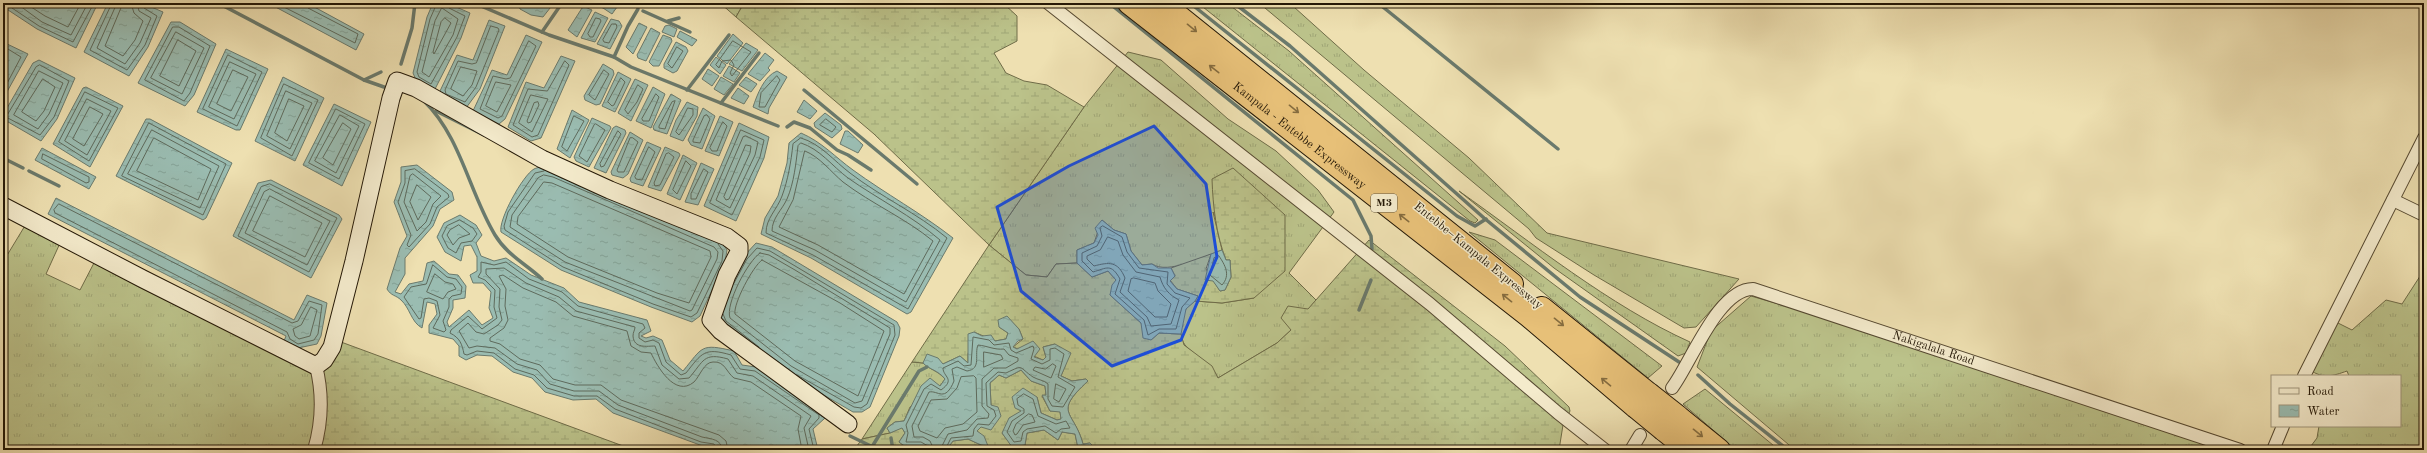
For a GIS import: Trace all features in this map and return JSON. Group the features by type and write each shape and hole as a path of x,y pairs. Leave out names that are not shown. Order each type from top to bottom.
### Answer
{"highway":[{"name":"Kampala - Entebbe Expressway","path":"1129,3 1512,302 1642,401"},
{"name":"Entebbe–Kampala Expressway","path":"1162,3 1642,401 1670,423 1719,450"},
{"name":"Entebbe–Kampala Expressway","path":"1670,423 1689,450"}],"street":[{"path":"1048,3 1430,304 1558,413 1605,450"},
{"path":"316,366 324,360 332,347 354,261 390,98 397,81 416,88 542,159 610,190 727,237 739,246 739,252 727,275 711,320 721,331 848,424"},
{"path":"2305,375 2424,138"},
{"path":"2393,200 2424,215"},
{"path":"3,206 143,280 316,366"},
{"name":"Nakigalala Road","path":"1672,388 1690,360 1706,328 1735,295 1744,289 1753,289 2240,450"},
{"path":"314,450 319,433 321,397 316,366"},
{"path":"2274,450 2283,427"},
{"path":"1631,450 1640,435"}],"highlighted area":[{"path":"1154,126 1206,184 1217,257 1181,340 1112,366 1021,291 997,207 1069,166"}],"green space":[{"path":"720,3 744,3 736,17"},
{"path":"744,3 1003,3 1017,16 1017,41 994,53 1006,73 1024,81 1047,85 1084,107 989,245 874,134 736,17"},
{"path":"1198,3 1227,3 1289,51 1478,220 1475,223 1470,221"},
{"path":"1259,3 1289,3 1364,70 1469,158 1547,233 1739,279 1696,327 1684,328 1594,275 1536,238 1529,229"},
{"path":"1128,52 1161,60 1228,119 1276,151 1318,190 1334,212 1289,273 1316,300 1291,330 1277,343 1218,378 1211,367 1190,350 1183,342 1181,337 1181,322 1184,313 1195,301 1222,303 1254,298 1213,212 1222,250 1177,266 1159,267 1152,264 1142,265 1131,251 1126,234 1114,230 1102,220 1094,243 1077,250 1077,263 1056,264 1047,277 1026,275 989,245 1084,107"},
{"path":"1233,168 1285,215 1285,271 1254,298 1222,303 1195,301 1198,296 1177,289 1170,280 1175,276 1171,268 1211,254 1206,269 1220,291 1225,290 1231,277 1230,260 1226,260 1217,230 1212,179"},
{"path":"1459,191 1601,292 1660,327 1690,342 1686,353 1678,356 1554,268"},
{"path":"26,224 61,241 46,274 80,290 95,261 313,370 318,394 311,450 3,450 3,262"},
{"path":"1469,232 1495,240 1662,366 1648,378"},
{"path":"1369,240 1505,346 1569,407 1570,411 1563,425 1559,450 1097,450 1090,443 1083,444 1071,418 1068,406 1077,392 1088,381 1086,379 1072,381 1061,376 1068,358 1055,344 1043,347 1046,357 1043,360 1013,347 1023,339 1019,329 1007,317 999,327 1008,333 1006,339 995,341 974,332 968,354 968,363 960,356 943,364 928,355 923,363 912,362 989,245 1026,275 1047,277 1056,264 1077,263 1092,277 1108,271 1116,280 1110,295 1141,323 1151,340 1159,333 1181,334 1184,345 1212,366 1218,378 1277,343 1291,330 1281,318 1288,306 1308,309"},
{"path":"2424,270 2424,450 2308,450 2317,438 2319,427 2401,427 2401,375 2349,375 2347,371 2333,375 2319,375 2310,370 2334,321 2352,330 2386,300 2402,304"},
{"path":"1751,296 1870,331 2030,387 2234,450 1795,450 1697,367 1711,331"},
{"path":"341,342 634,450 317,450 321,373"},
{"path":"912,362 923,363 945,379 940,386 910,407 904,421 895,422 887,428 890,433 862,439"},
{"path":"1021,370 1031,381 1045,386 1046,395 1042,396 1050,411 1060,411 1061,419 1057,420 1041,413 1037,397 1002,433 1012,446 1025,445 1027,433 1044,430 1058,440 1062,432 1075,434 1078,448 1070,450 946,450 953,441 968,439 981,445 977,431 991,405 990,383 999,375 1006,378"},
{"path":"1705,389 1779,450 1736,450 1683,404"},
{"path":"902,427 905,433 899,442 907,448 921,446 929,450 854,450 862,439 890,433"}],"water":[{"path":"8,3 98,3 76,48 37,29 5,8"},
{"path":"108,3 142,3 163,12 148,47 129,76 84,52"},
{"path":"268,3 307,3 364,34 356,50"},
{"path":"433,3 447,3 470,13 461,38 434,91 416,80 413,73 427,17"},
{"path":"518,3 554,3 543,17 531,15 520,9"},
{"path":"588,3 620,3 612,14 603,8"},
{"path":"585,7 592,10 577,37 568,30 582,8"},
{"path":"595,12 608,18 595,42 581,38"},
{"path":"611,19 619,21 622,26 610,49 597,44"},
{"path":"489,20 505,26 480,89 466,108 442,96 440,91 457,55 473,60"},
{"path":"171,22 180,22 216,44 194,95 185,106 138,83"},
{"path":"639,23 647,27 633,54 626,47"},
{"path":"669,25 677,29 674,37 662,32 665,26"},
{"path":"651,28 660,33 646,61 638,58 637,55"},
{"path":"680,31 697,40 692,46 677,37"},
{"path":"733,34 743,43 727,64 717,56"},
{"path":"526,35 542,42 505,119 499,124 473,111 492,70 507,75"},
{"path":"663,35 671,38 672,41 659,66 653,66 649,62"},
{"path":"3,42 28,54 3,99"},
{"path":"676,42 686,47 688,51 677,71 673,73 664,68 664,64"},
{"path":"746,43 758,50 742,71 729,64"},
{"path":"226,49 268,69 240,130 236,130 197,112"},
{"path":"765,53 774,60 768,68 770,70 760,81 748,74"},
{"path":"561,56 575,61 541,138 531,141 508,127 526,82 544,88"},
{"path":"716,57 726,65 720,74 710,65"},
{"path":"39,60 75,78 57,119 41,141 3,119 3,115 33,63"},
{"path":"603,64 613,70 614,74 600,104 596,105 585,100 584,96"},
{"path":"729,66 740,73 734,82 723,76"},
{"path":"708,69 719,76 712,86 702,79"},
{"path":"777,71 787,77 769,108 768,114 753,107 765,81 772,73"},
{"path":"618,72 631,79 615,112 602,106"},
{"path":"283,77 324,98 295,161 255,141"},
{"path":"721,77 733,84 724,95 714,89"},
{"path":"746,77 757,84 751,92 739,85"},
{"path":"635,79 648,85 631,121 618,113"},
{"path":"86,87 123,106 90,167 53,144 83,88"},
{"path":"653,87 665,94 651,128 636,121"},
{"path":"738,88 749,96 744,104 731,98"},
{"path":"671,94 681,100 667,134 654,130 653,127"},
{"path":"804,100 817,111 810,119 797,112"},
{"path":"687,102 698,107 697,116 683,141 670,136 676,120"},
{"path":"334,104 371,122 342,186 303,165"},
{"path":"703,108 715,116 702,149 691,145 688,140"},
{"path":"572,110 589,120 570,158 557,149"},
{"path":"825,113 841,125 842,129 832,138 815,127 814,123"},
{"path":"720,116 733,122 719,156 705,151"},
{"path":"592,118 610,126 611,128 589,167 576,161 574,157"},
{"path":"146,119 150,119 232,163 206,218 203,220 116,176"},
{"path":"739,123 769,137 764,158 736,221 704,206"},
{"path":"616,126 625,130 626,133 606,173 594,168 613,128"},
{"path":"845,131 848,131 863,145 858,153 840,144"},
{"path":"630,132 643,140 628,174 623,178 612,175 611,172"},
{"path":"801,133 815,141 853,170 929,220 953,238 911,312 907,314 811,258 761,234 765,218 778,196 787,163 789,143"},
{"path":"647,142 661,148 643,186 631,182 630,179"},
{"path":"665,147 679,153 680,155 661,191 648,187"},
{"path":"42,148 96,177 89,189 35,160"},
{"path":"683,155 697,163 680,200 667,194"},
{"path":"701,163 714,169 698,205 685,202"},
{"path":"417,165 452,192 454,200 440,209 433,226 405,258 405,274 395,292 401,294 409,284 423,281 427,263 434,261 449,274 458,275 466,286 465,298 453,300 453,308 447,322 449,327 469,310 482,325 493,318 489,308 491,292 483,283 473,283 470,275 477,271 477,257 471,245 464,246 461,261 445,252 437,237 444,223 460,215 476,225 482,235 476,243 481,256 494,261 506,258 531,275 564,288 579,302 647,320 651,331 641,336 646,338 653,336 662,340 670,360 683,371 699,352 708,347 734,351 742,365 756,367 822,412 825,418 813,429 818,450 718,450 700,445 613,413 596,399 573,400 545,392 532,378 513,372 492,356 477,355 466,360 459,356 459,346 453,339 429,333 429,325 437,314 435,304 427,302 422,328 415,322 404,303 387,289 400,248 407,236 394,202 401,182 401,167"},
{"path":"543,166 720,239 727,250 725,262 700,316 692,322 561,270 501,232 503,218 518,188 529,173 534,169"},
{"path":"271,180 339,215 342,219 311,278 233,236 258,183"},
{"path":"56,198 294,320 307,295 327,303 321,336 317,344 298,348 284,341 286,336 48,214"},
{"path":"1102,220 1114,230 1126,234 1131,251 1142,265 1152,264 1158,268 1171,268 1175,276 1170,281 1177,289 1198,296 1186,309 1181,334 1159,333 1151,340 1143,338 1141,323 1110,295 1112,285 1116,280 1108,271 1092,277 1077,263 1077,250 1094,243 1098,235 1095,228"},
{"path":"756,243 772,247 897,322 900,328 899,336 870,407 862,412 853,412 786,373 722,324 719,314 744,256"},
{"path":"1222,250 1226,260 1230,260 1231,277 1225,290 1220,291 1213,281 1205,280 1211,254"},
{"path":"1007,316 1019,329 1023,339 1018,341 1013,347 1017,349 1033,341 1040,349 1034,357 1043,360 1046,357 1043,347 1055,344 1071,353 1061,376 1072,381 1086,379 1088,381 1071,400 1068,406 1069,412 1083,444 1090,443 1097,450 1070,450 1078,448 1075,434 1062,432 1058,440 1044,430 1027,433 1025,445 1012,447 1002,433 1009,418 1021,411 1015,408 1012,397 1023,388 1037,397 1041,413 1057,420 1061,419 1060,412 1050,411 1042,395 1046,395 1045,386 1031,381 1021,370 1006,378 999,375 990,383 991,405 998,407 1001,416 991,430 981,427 977,431 984,436 988,446 981,445 968,439 953,441 946,450 917,447 907,448 899,442 905,433 902,428 890,433 887,428 895,422 904,421 921,386 930,378 940,386 945,379 923,363 927,354 938,358 943,364 960,356 968,363 968,334 974,332 982,336 991,335 995,341 1006,339 1008,333 999,327 998,320"}],"waterway":[{"path":"218,3 364,80 384,87"},
{"path":"401,64 412,28 415,3"},
{"path":"474,3 549,35 614,57 631,67 778,126"},
{"path":"542,32 562,3"},
{"path":"1109,3 1353,200 1371,236 1372,249"},
{"path":"1190,3 1457,216 1475,226 1486,219"},
{"path":"1234,3 1290,46 1484,218 1580,297 1679,362"},
{"path":"1378,3 1558,149"},
{"path":"614,57 628,26 638,9"},
{"path":"643,11 690,32"},
{"path":"668,21 679,18"},
{"path":"687,90 729,35"},
{"path":"721,103 759,53"},
{"path":"364,80 381,72"},
{"path":"804,90 917,184"},
{"path":"424,101 437,115 447,131 495,235 511,254 542,279"},
{"path":"436,111 484,135"},
{"path":"787,127 794,122 810,128 837,150 848,155 871,170"},
{"path":"3,158 23,168"},
{"path":"29,171 59,186"},
{"path":"1359,310 1371,280"},
{"path":"870,450 919,371 927,367"},
{"path":"1698,375 1730,404 1788,450"},
{"path":"850,436 873,447"},
{"path":"891,438 893,450"}]}
